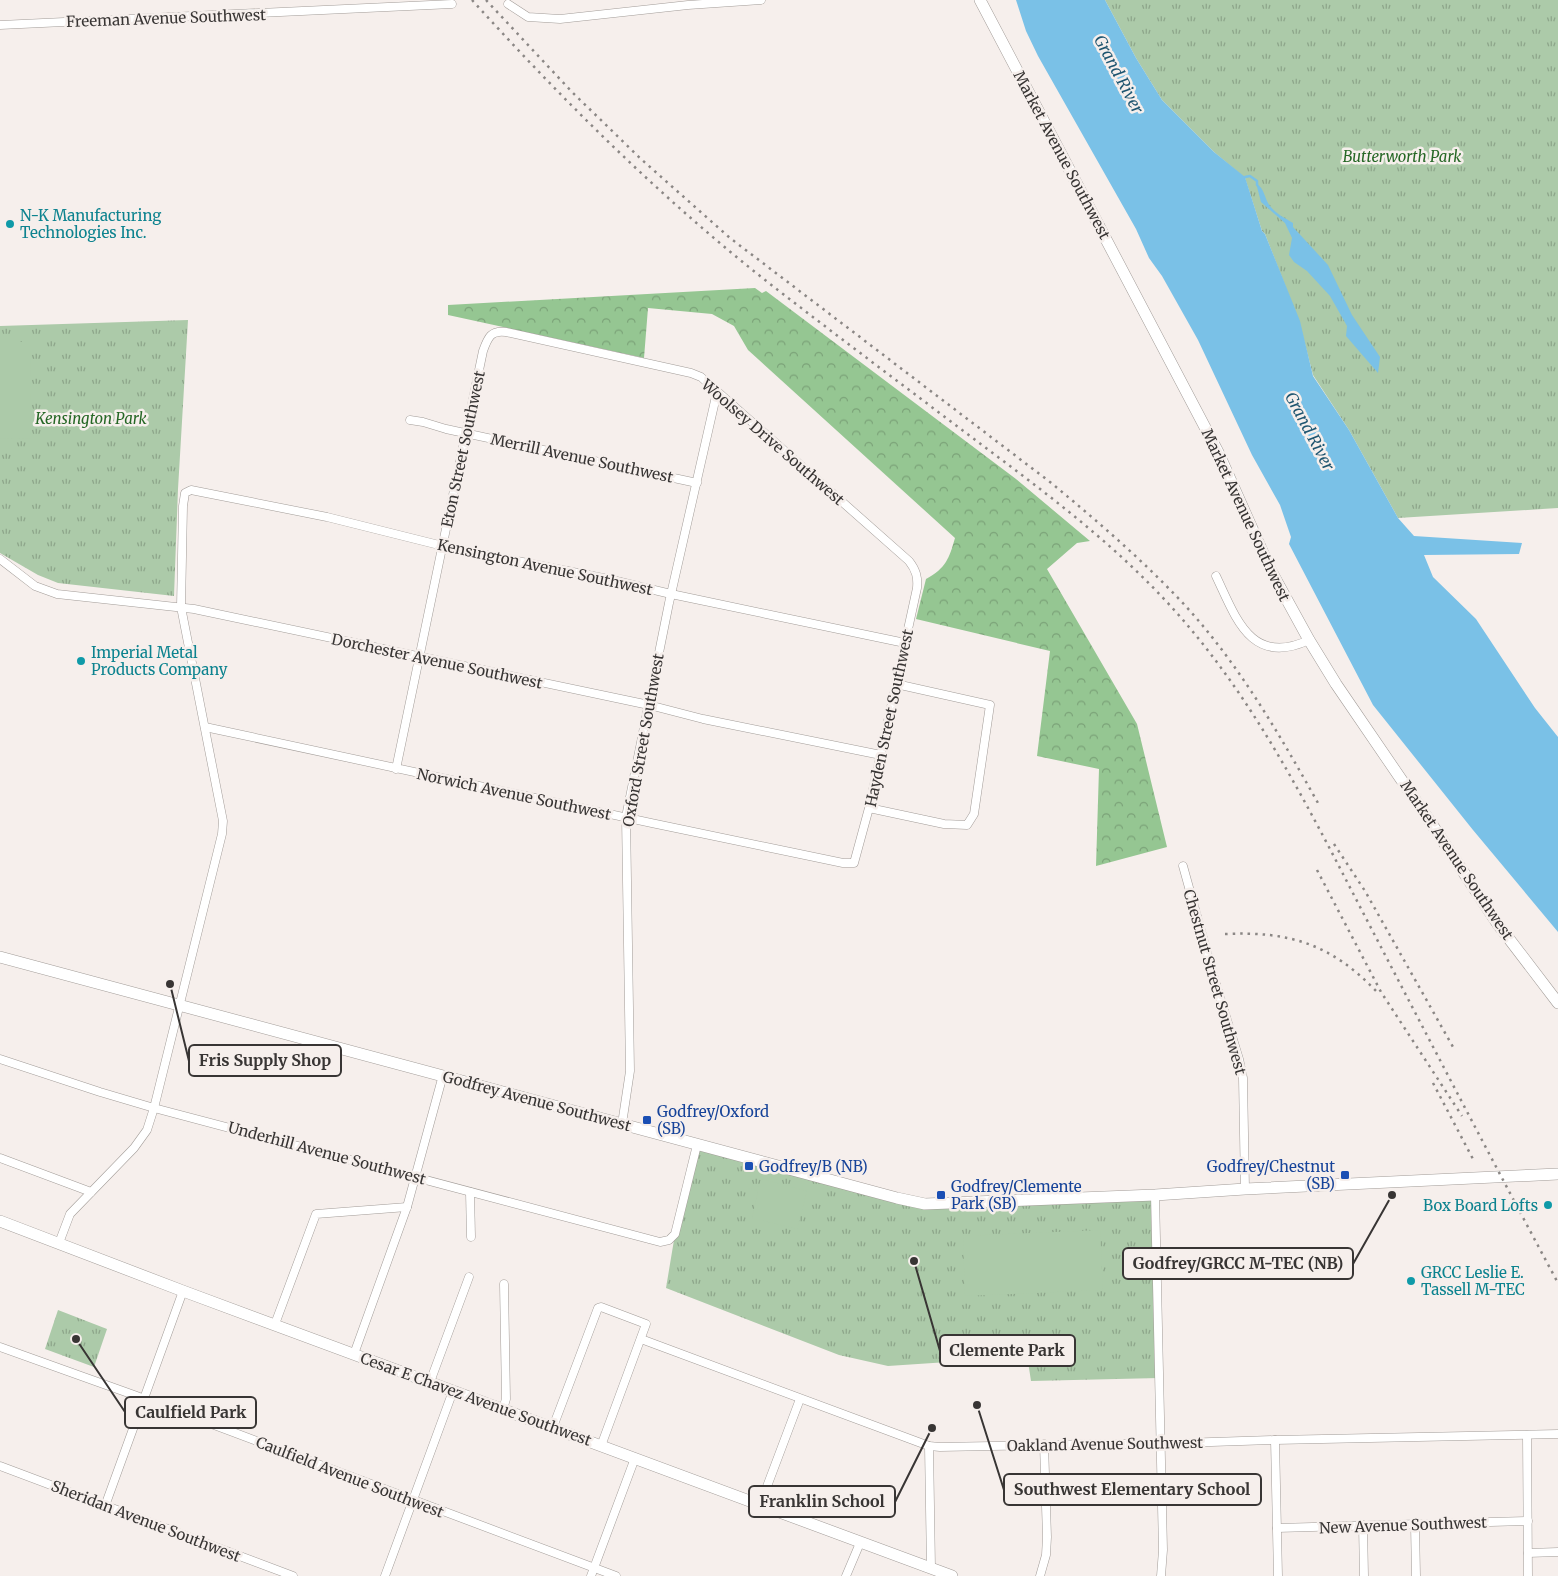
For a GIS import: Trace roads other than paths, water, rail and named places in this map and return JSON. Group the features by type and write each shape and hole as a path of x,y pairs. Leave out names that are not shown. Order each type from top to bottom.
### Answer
{"main road":[{"name":"Market Avenue Southwest","path":"980,0 1213,444 1271,571 1308,640 1497,923 1558,1003"},
{"name":"Godfrey Avenue Southwest","path":"0,957 697,1145 925,1204 1155,1195 1558,1174"},
{"name":"Cesar E Chavez Avenue Southwest","path":"0,1221 183,1291 553,1427 932,1572 952,1576"}],"street":[{"path":"508,4 528,17 560,19 688,5 762,0"},
{"name":"Freeman Avenue Southwest","path":"0,25 452,4"},
{"name":"Woolsey Drive Southwest","path":"490,336 499,331 506,332 701,377 909,562 916,572"},
{"name":"Eton Street Southwest","path":"396,769 483,351 490,336"},
{"name":"Oxford Street Southwest","path":"622,1124 630,1071 626,817 671,594 717,392"},
{"name":"Merrill Avenue Southwest","path":"410,420 697,483"},
{"name":"Kensington Avenue Southwest","path":"181,607 183,506 185,493 191,490 316,515 443,546 608,579 905,644"},
{"name":"Dorchester Avenue Southwest","path":"0,560 35,586 57,594 181,607 649,705 703,719 881,755"},
{"name":"Hayden Street Southwest","path":"854,863 869,808 917,588 916,572"},
{"path":"1216,576 1245,631 1254,640 1265,646 1286,648 1295,647 1308,640"},
{"path":"58,1243 70,1214 134,1148 147,1130 222,834 223,820 181,607"},
{"path":"869,808 944,824 967,825 974,814 990,705 896,684"},
{"name":"Norwich Avenue Southwest","path":"205,726 396,769 833,861 854,863"},
{"name":"Chestnut Street Southwest","path":"1183,866 1243,1078 1245,1189"},
{"name":"Underhill Avenue Southwest","path":"0,1059 154,1108 655,1241 665,1242 673,1238 675,1234 697,1145"},
{"path":"354,1354 407,1207 443,1075"},
{"path":"0,1158 91,1192"},
{"path":"470,1192 471,1237"},
{"path":"1155,1195 1163,1550 1161,1576"},
{"path":"274,1324 316,1214 407,1207"},
{"path":"430,1382 469,1278"},
{"path":"503,1409 506,1399 504,1284"},
{"path":"105,1506 183,1291"},
{"path":"553,1427 598,1308 601,1307 646,1324 601,1446"},
{"name":"Oakland Avenue Southwest","path":"641,1339 929,1446 1160,1444 1558,1434"},
{"name":"Caulfield Avenue Southwest","path":"0,1347 412,1500 593,1572 616,1576"},
{"path":"385,1576 453,1391"},
{"path":"760,1505 800,1399"},
{"path":"1526,1435 1528,1576"},
{"path":"1276,1440 1278,1576"},
{"path":"1040,1576 1046,1555 1047,1537 1044,1444"},
{"path":"929,1446 932,1572"},
{"path":"593,1572 635,1458"},
{"name":"Sheridan Avenue Southwest","path":"0,1466 293,1576"},
{"name":"New Avenue Southwest","path":"1277,1528 1528,1521"},
{"path":"1363,1525 1364,1576"},
{"path":"1415,1525 1416,1576"},
{"path":"846,1576 860,1543"},
{"path":"1528,1553 1558,1552"}],"water":[{"name":"Grand River","path":"1016,0 1105,0 1136,58 1162,100 1214,152 1245,177 1262,231 1265,234 1300,321 1313,376 1349,430 1398,518 1414,536 1522,543 1519,554 1424,555 1433,577 1476,619 1535,708 1558,737 1558,932 1373,705 1289,544 1291,537 1280,505 1252,455 1198,340 1162,276 1149,258 1136,229 1038,56 1026,31"},
{"path":"1256,183 1261,188 1272,209 1293,223 1293,227 1328,265 1352,315 1380,357 1378,373 1346,336 1347,326 1330,296 1289,255 1292,238 1285,223 1261,202"}],"waterway":[{"path":"1245,177 1250,176 1257,181 1257,185"}],"railway":[{"path":"472,0 583,117 660,191 741,261 783,294 1077,518 1144,578 1197,637 1253,715 1302,797 1558,1283"},
{"path":"486,0 572,92 641,159 730,238 1050,482 1148,568 1200,622 1219,646 1255,697 1318,803"},
{"path":"1334,844 1365,891 1453,1047"},
{"path":"1317,870 1381,992 1462,1116"},
{"path":"1225,934 1269,935 1289,938 1308,944 1342,962 1376,991"},
{"path":"1433,1083 1474,1161"}],"place":[{"name":"N-K Manufacturing Technologies Inc.","path":"10,224"},
{"name":"Imperial Metal Products Company","path":"81,661"},
{"name":"Fris Supply Shop","path":"170,984"},
{"name":"Godfrey/Oxford (SB)","path":"647,1120"},
{"name":"Godfrey/B (NB)","path":"749,1166"},
{"name":"Godfrey/Chestnut (SB)","path":"1345,1175"},
{"name":"Godfrey/Clemente Park (SB)","path":"941,1195"},
{"name":"Godfrey/GRCC M-TEC (NB)","path":"1392,1195"},
{"name":"Box Board Lofts","path":"1548,1205"},
{"name":"Clemente Park","path":"914,1261"},
{"name":"GRCC Leslie E. Tassell M-TEC","path":"1411,1281"},
{"name":"Caulfield Park","path":"76,1339"},
{"name":"Southwest Elementary School","path":"977,1405"},
{"name":"Franklin School","path":"932,1428"}],"park label":[{"name":"Butterworth Park","path":"1402,156"},
{"name":"Kensington Park","path":"91,418"}]}
